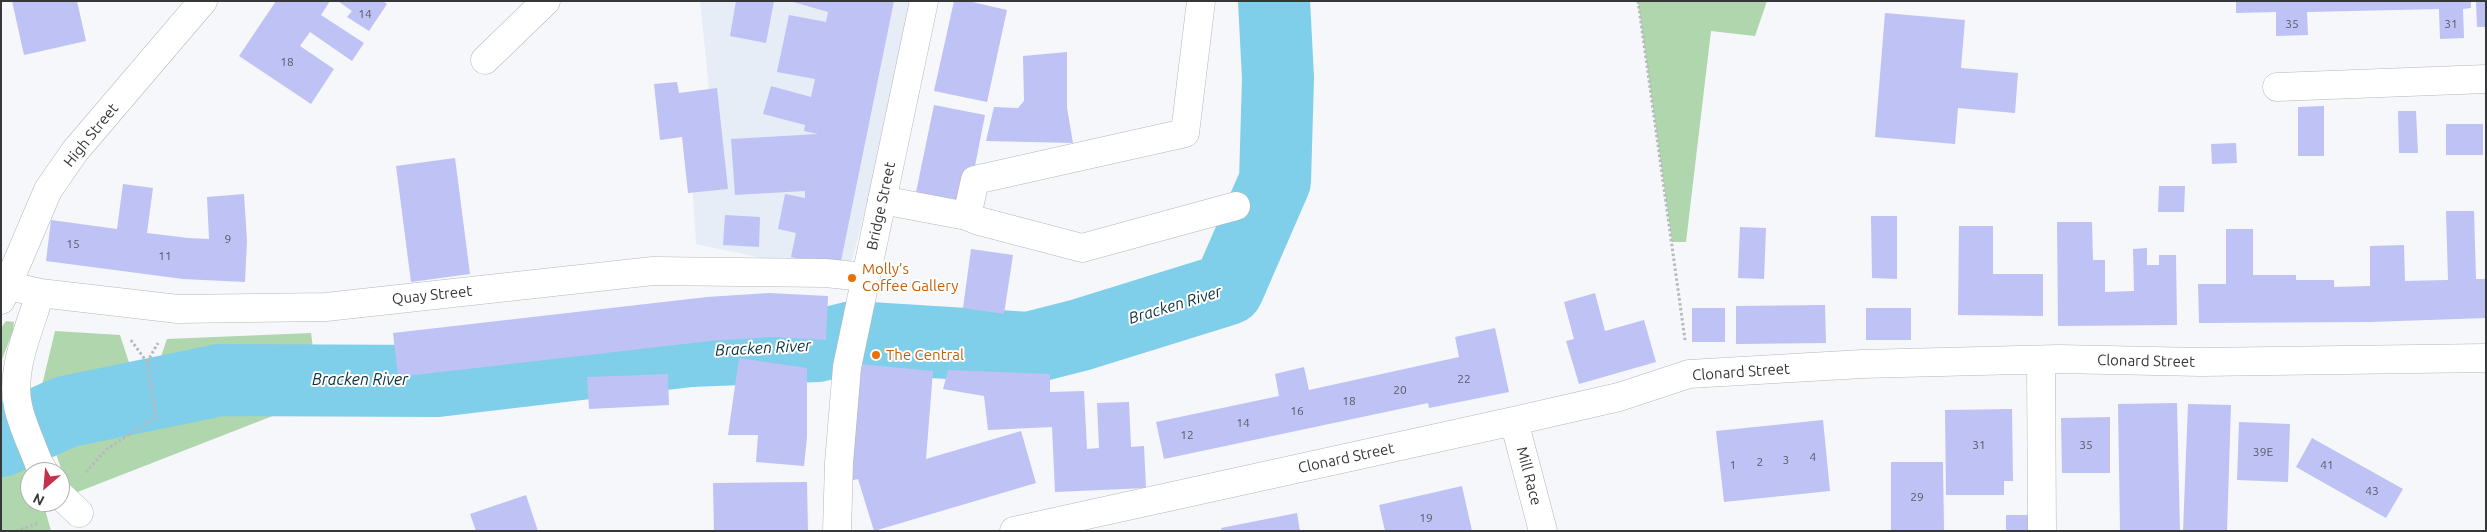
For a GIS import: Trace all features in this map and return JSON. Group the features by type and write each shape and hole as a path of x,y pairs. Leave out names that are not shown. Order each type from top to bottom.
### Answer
{"street":[{"name":"High Street","path":"4,290 48,190 75,151 203,1"},
{"path":"485,60 546,1"},
{"name":"Bridge Street","path":"837,531 838,463 847,367 924,1"},
{"path":"967,216 975,180 1185,133 1200,1"},
{"path":"2277,87 2486,79"},
{"path":"882,200 967,216 978,221 1082,248 1236,206"},
{"name":"Quay Street","path":"4,290 178,309 326,307 653,271 825,273 865,277"},
{"path":"40,293 12,389 40,462"},
{"name":"Clonard Street","path":"1014,531 1619,397 1689,374 1862,364 2041,360 2201,362 2486,358"},
{"path":"2041,360 2042,531"},
{"name":"Mill Race","path":"1514,421 1543,531"}],"path":[{"path":"1638,1 1689,374"},
{"path":"70,500 107,449 156,417 147,362 127,336"},
{"path":"147,362 161,337"},
{"path":"16,531 40,523 58,512"}],"shaded area":[{"path":"700,1 919,1 850,268 786,263 696,244 692,179 718,177"}],"green space":[{"path":"1638,1 1767,1 1755,36 1711,31 1686,242 1672,242"},
{"path":"6,321 14,322 13,331 1,362 1,328"},
{"path":"55,331 120,335 135,381 38,402"},
{"path":"311,333 313,348 158,365 167,339"},
{"path":"303,395 311,401 70,495 70,462 59,462 51,439 178,412"},
{"path":"22,452 26,462 20,462 20,512 46,512 51,531 1,531 1,462"}],"building":[{"path":"12,1 77,1 86,41 24,55"},
{"path":"276,1 330,1 321,15 364,43 352,61 310,32 300,46 334,69 311,104 239,56"},
{"path":"338,1 383,1 387,4 369,31 347,17 352,11"},
{"path":"736,1 774,1 766,43 730,36"},
{"path":"790,1 894,1 841,261 821,264 791,257 796,233 778,229 785,194 805,198 805,191 735,195 731,139 818,134 804,131 805,125 763,114 771,86 811,97 815,79 777,72 789,15 826,22 828,12"},
{"path":"954,1 968,1 1007,10 987,102 934,91"},
{"path":"2236,1 2471,1 2471,8 2463,9 2464,38 2440,39 2439,9 2307,12 2308,35 2276,36 2276,12 2236,13"},
{"path":"2476,1 2486,1 2486,27 2477,27"},
{"path":"1885,13 1965,20 1961,68 2018,73 2015,113 1958,108 1955,144 1875,137"},
{"path":"1067,52 1067,108 1073,143 986,141 994,107 1018,108 1024,101 1023,56"},
{"path":"677,82 679,93 717,88 728,189 688,193 682,137 660,140 654,84"},
{"path":"934,105 985,115 966,212 914,202"},
{"path":"2324,106 2324,156 2298,156 2298,107"},
{"path":"2398,111 2416,111 2418,153 2399,153"},
{"path":"2446,124 2483,124 2483,155 2446,155"},
{"path":"2236,143 2237,163 2212,164 2211,144"},
{"path":"455,158 470,274 411,282 396,166"},
{"path":"123,184 153,188 147,233 188,238 209,239 207,197 244,194 247,241 245,282 183,279 46,261 51,220 117,229"},
{"path":"2159,186 2185,186 2184,212 2158,212"},
{"path":"2446,211 2474,211 2476,279 2486,279 2486,318 2370,322 2199,323 2198,284 2226,284 2226,229 2253,229 2253,275 2296,275 2296,280 2334,280 2334,287 2370,286 2370,246 2404,245 2405,281 2448,280"},
{"path":"725,215 760,217 759,247 723,245"},
{"path":"1871,216 1897,216 1897,279 1872,278"},
{"path":"2057,222 2092,222 2093,260 2105,260 2105,292 2134,291 2133,249 2147,248 2147,265 2159,265 2159,255 2176,255 2177,325 2058,326"},
{"path":"1959,226 1993,226 1993,274 2043,274 2043,316 1958,315"},
{"path":"1740,227 1766,228 1764,279 1738,278"},
{"path":"971,249 1013,255 1004,314 963,308"},
{"path":"769,293 828,296 826,340 772,337 710,341 398,377 393,333 707,297"},
{"path":"1595,293 1605,331 1644,320 1656,362 1579,384 1566,341 1574,339 1564,302"},
{"path":"1825,305 1826,343 1736,344 1736,306"},
{"path":"1692,308 1725,308 1725,342 1692,342"},
{"path":"1866,308 1911,308 1911,340 1866,340"},
{"path":"1495,328 1509,392 1429,408 1428,403 1164,459 1156,422 1279,396 1275,374 1304,367 1309,390 1459,357 1455,337"},
{"path":"739,358 807,368 807,437 804,466 756,462 758,435 728,435"},
{"path":"859,364 933,371 926,459 1021,431 1036,483 874,531 858,479 849,481"},
{"path":"948,370 1050,374 1050,392 1084,391 1087,449 1099,448 1097,403 1129,402 1131,447 1144,446 1146,488 1055,492 1052,427 988,430 984,396 943,389"},
{"path":"668,374 669,405 589,409 587,377"},
{"path":"2177,403 2180,531 2120,531 2118,404"},
{"path":"2188,404 2231,405 2227,531 2183,531"},
{"path":"2012,409 2013,481 2004,481 2004,495 1946,495 1945,410"},
{"path":"2110,417 2110,473 2062,473 2061,418"},
{"path":"1823,420 1830,491 1724,502 1716,431"},
{"path":"2239,422 2290,424 2288,482 2237,480"},
{"path":"2312,438 2403,489 2386,518 2296,467"},
{"path":"1891,462 1943,462 1944,531 1891,531"},
{"path":"807,482 808,531 714,531 713,483"},
{"path":"1462,486 1472,531 1385,531 1379,505"},
{"path":"526,495 538,531 476,531 470,514"},
{"path":"1297,513 1300,531 1222,531 1221,528"},
{"path":"2006,515 2035,515 2035,531 2006,531"}],"waterway":[{"name":"Bracken River","path":"1,441 65,412 220,380 437,381 690,351 817,346 853,337 1029,348 1080,335 1228,289 1275,181 1278,78 1274,1"}],"place":[{"name":"Molly’s Coffee Gallery","path":"852,278"},
{"name":"The Central","path":"876,355"}]}
